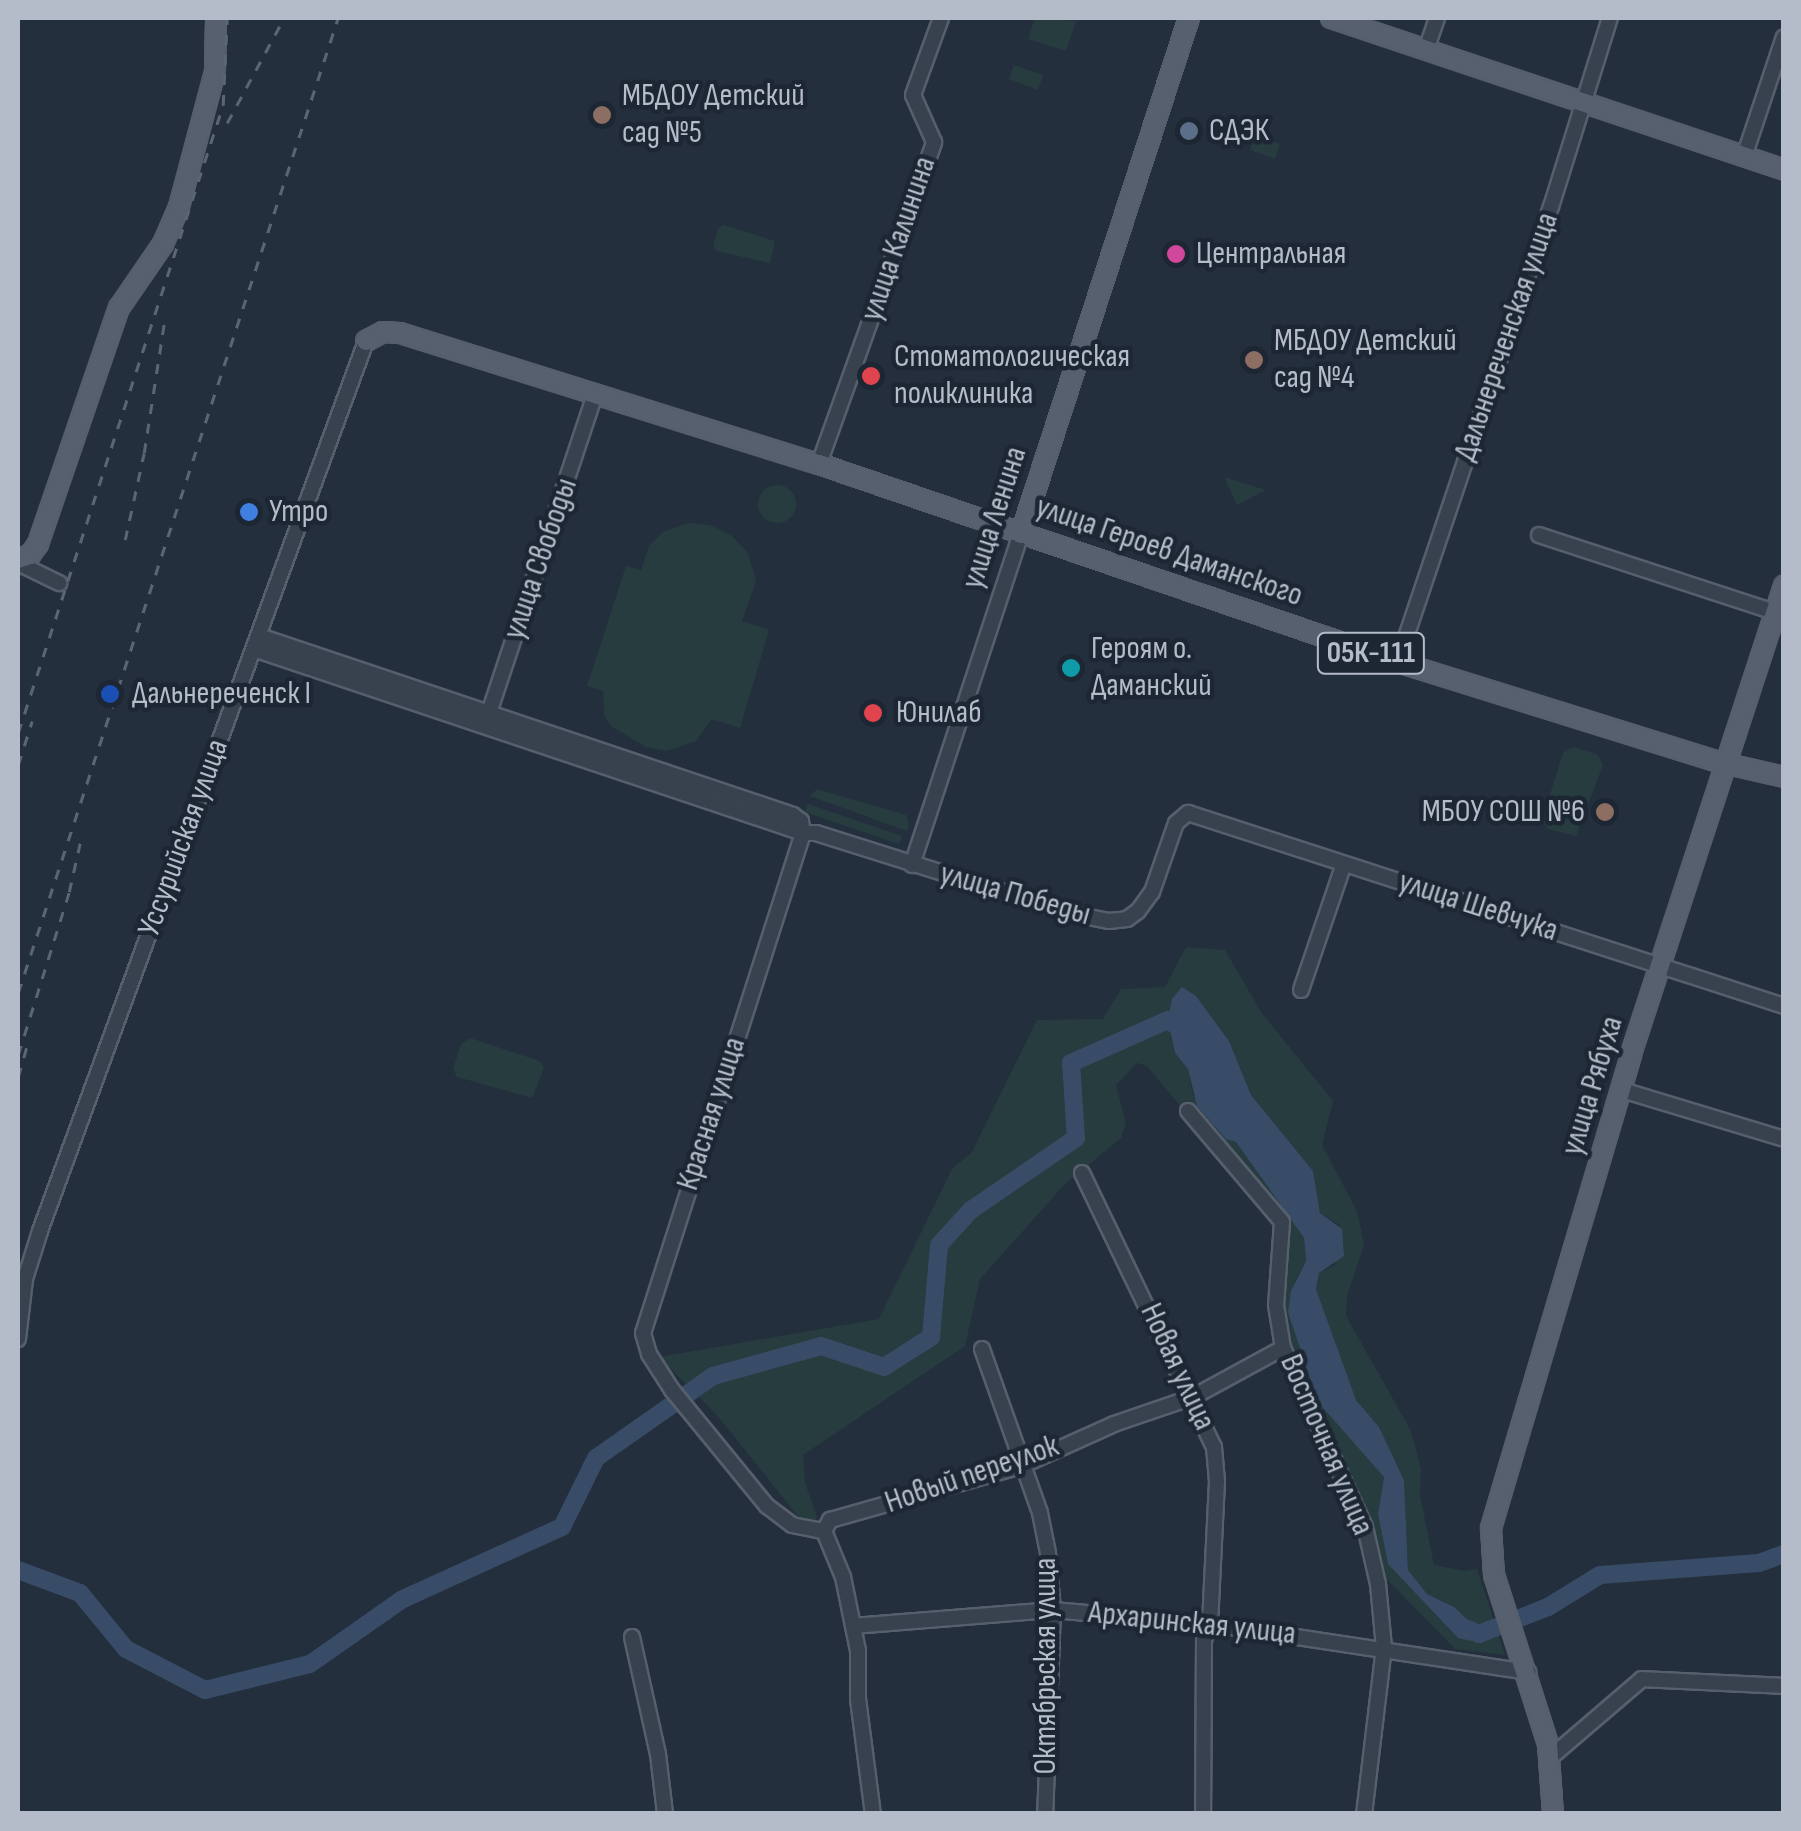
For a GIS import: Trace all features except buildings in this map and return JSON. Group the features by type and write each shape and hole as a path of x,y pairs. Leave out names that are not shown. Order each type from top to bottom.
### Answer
{"main road":[{"path":"18,561 30,555 38,544 119,308 163,244 179,207 212,84 216,18"},
{"name":"улица Ленина","path":"1021,534 1189,18"},
{"path":"1331,18 1784,170"},
{"name":"улица Героев Даманского","path":"366,341 383,332 400,333 819,464 1398,662 1782,779"},
{"name":"улица Рябуха","path":"1554,1814 1551,1757 1528,1672 1490,1562 1491,1528 1723,763 1779,614 1784,585"}],"street":[{"name":"улица Калинина","path":"819,464 934,142 913,95 942,18"},
{"path":"1426,50 1436,18"},
{"name":"Дальнереченская улица","path":"1400,655 1551,207 1610,18"},
{"path":"1744,157 1784,37"},
{"name":"Уссурийская улица","path":"18,1339 24,1279 40,1231 366,341"},
{"name":"улица Свободы","path":"488,718 595,394"},
{"name":"улица Ленина","path":"912,864 1021,534"},
{"path":"1539,535 1779,614"},
{"path":"18,561 59,583"},
{"path":"257,642 488,718 803,834 816,832 912,864"},
{"name":"улица Шевчука","path":"1176,822 1188,813 1204,817 1784,1006"},
{"name":"улица Победы","path":"912,864 1068,914 1121,921 1148,900 1176,822"},
{"name":"Красная улица","path":"803,834 644,1324 649,1354 672,1390 775,1514 792,1524 824,1531"},
{"path":"1301,990 1344,864"},
{"path":"1622,1090 1784,1139"},
{"name":"Восточная улица","path":"1188,1110 1282,1222 1276,1305 1282,1348 1365,1527 1378,1584 1384,1646 1364,1814"},
{"name":"Новая улица","path":"1082,1174 1193,1397 1215,1458 1210,1624 1204,1640 1203,1814"},
{"name":"Новый переулок","path":"824,1531 830,1520 1021,1466 1114,1424 1193,1397 1282,1348"},
{"name":"Октябрьская улица","path":"982,1349 1045,1534 1052,1610 1045,1814"},
{"path":"824,1531 843,1577 853,1626 873,1814"},
{"name":"Архаринская улица","path":"853,1626 1052,1610 1210,1624 1384,1646 1528,1672"},
{"path":"632,1637 658,1754 665,1814"},
{"path":"1551,1757 1642,1679 1784,1686"}],"green space":[{"path":"1035,18 1076,21 1066,51 1028,39"},
{"path":"1014,65 1043,75 1038,90 1009,79"},
{"path":"1255,135 1280,144 1275,159 1250,150"},
{"path":"724,225 775,241 770,263 716,251 713,246 718,228"},
{"path":"1224,477 1266,490 1237,505"},
{"path":"777,485 791,490 796,504 791,518 777,523 763,518 758,504 763,490"},
{"path":"688,523 710,525 731,535 748,553 756,581 742,621 769,630 740,728 712,719 696,741 667,751 646,747 611,726 604,715 603,691 587,686 626,566 641,570 649,546 663,532"},
{"path":"1574,747 1598,755 1603,765 1576,836 1548,829 1542,820 1563,753"},
{"path":"817,789 906,815 907,831 810,796"},
{"path":"808,804 902,836 899,844 805,812"},
{"path":"1186,947 1225,950 1261,1012 1333,1101 1322,1145 1357,1211 1364,1245 1347,1296 1346,1316 1411,1431 1421,1469 1420,1495 1434,1565 1464,1571 1477,1569 1505,1655 1455,1649 1377,1569 1363,1506 1283,1343 1280,1273 1289,1254 1287,1234 1147,1066 1137,1063 1116,1085 1126,1123 1121,1138 1065,1184 980,1279 965,1346 803,1455 805,1483 817,1516 814,1525 805,1525 716,1414 659,1357 879,1319 952,1169 972,1152 1037,1020 1103,1019 1121,989 1165,987","holes":["1196,996 1229,1041 1251,1095 1313,1171 1320,1213 1340,1225 1335,1265 1319,1273 1316,1289 1356,1400 1379,1427 1404,1480 1408,1570 1427,1594 1454,1607 1458,1638 1388,1563 1378,1514 1384,1477 1337,1421 1295,1281 1306,1261 1304,1238 1236,1142 1193,1095 1188,1069 1175,1053 1168,1020"]},
{"path":"470,1038 540,1061 544,1068 532,1098 457,1077 453,1069 461,1044"}],"water":[{"path":"1182,987 1196,996 1229,1041 1251,1095 1313,1171 1320,1213 1342,1229 1344,1256 1319,1273 1316,1289 1356,1400 1379,1427 1404,1480 1408,1570 1427,1594 1454,1607 1477,1629 1479,1634 1472,1641 1458,1638 1388,1564 1378,1514 1384,1477 1318,1402 1288,1312 1291,1291 1306,1261 1304,1238 1236,1142 1226,1139 1197,1106 1188,1069 1175,1053 1168,1020 1172,999"}],"waterway":[{"path":"18,1570 80,1593 126,1649 205,1690 310,1664 403,1599 562,1527 596,1458 713,1376 821,1346 884,1367 931,1337 939,1245 971,1210 1076,1138 1071,1063 1168,1020 1184,1031"},
{"path":"1458,1625 1479,1634 1548,1607 1600,1575 1759,1563 1784,1554"}],"railway":[{"path":"18,733 223,105 227,18"},
{"path":"227,123 284,18"},
{"path":"18,993 338,18"},
{"path":"125,540 144,453 165,318"},
{"path":"18,765 32,721"},
{"path":"18,1055 69,892 80,843"},
{"path":"18,1077 28,1041"}],"place":[{"name":"МБДОУ Детский сад №5","path":"602,115"},
{"name":"СДЭК","path":"1189,131"},
{"name":"Центральная","path":"1176,254"},
{"name":"МБДОУ Детский сад №4","path":"1254,360"},
{"name":"Стоматологическая поликлиника","path":"871,376"},
{"name":"Утро","path":"249,512"},
{"name":"Героям о. Даманский","path":"1071,668"},
{"name":"Дальнереченск I","path":"110,694"},
{"name":"Юнилаб","path":"873,713"},
{"name":"МБОУ СОШ №6","path":"1605,812"}]}
